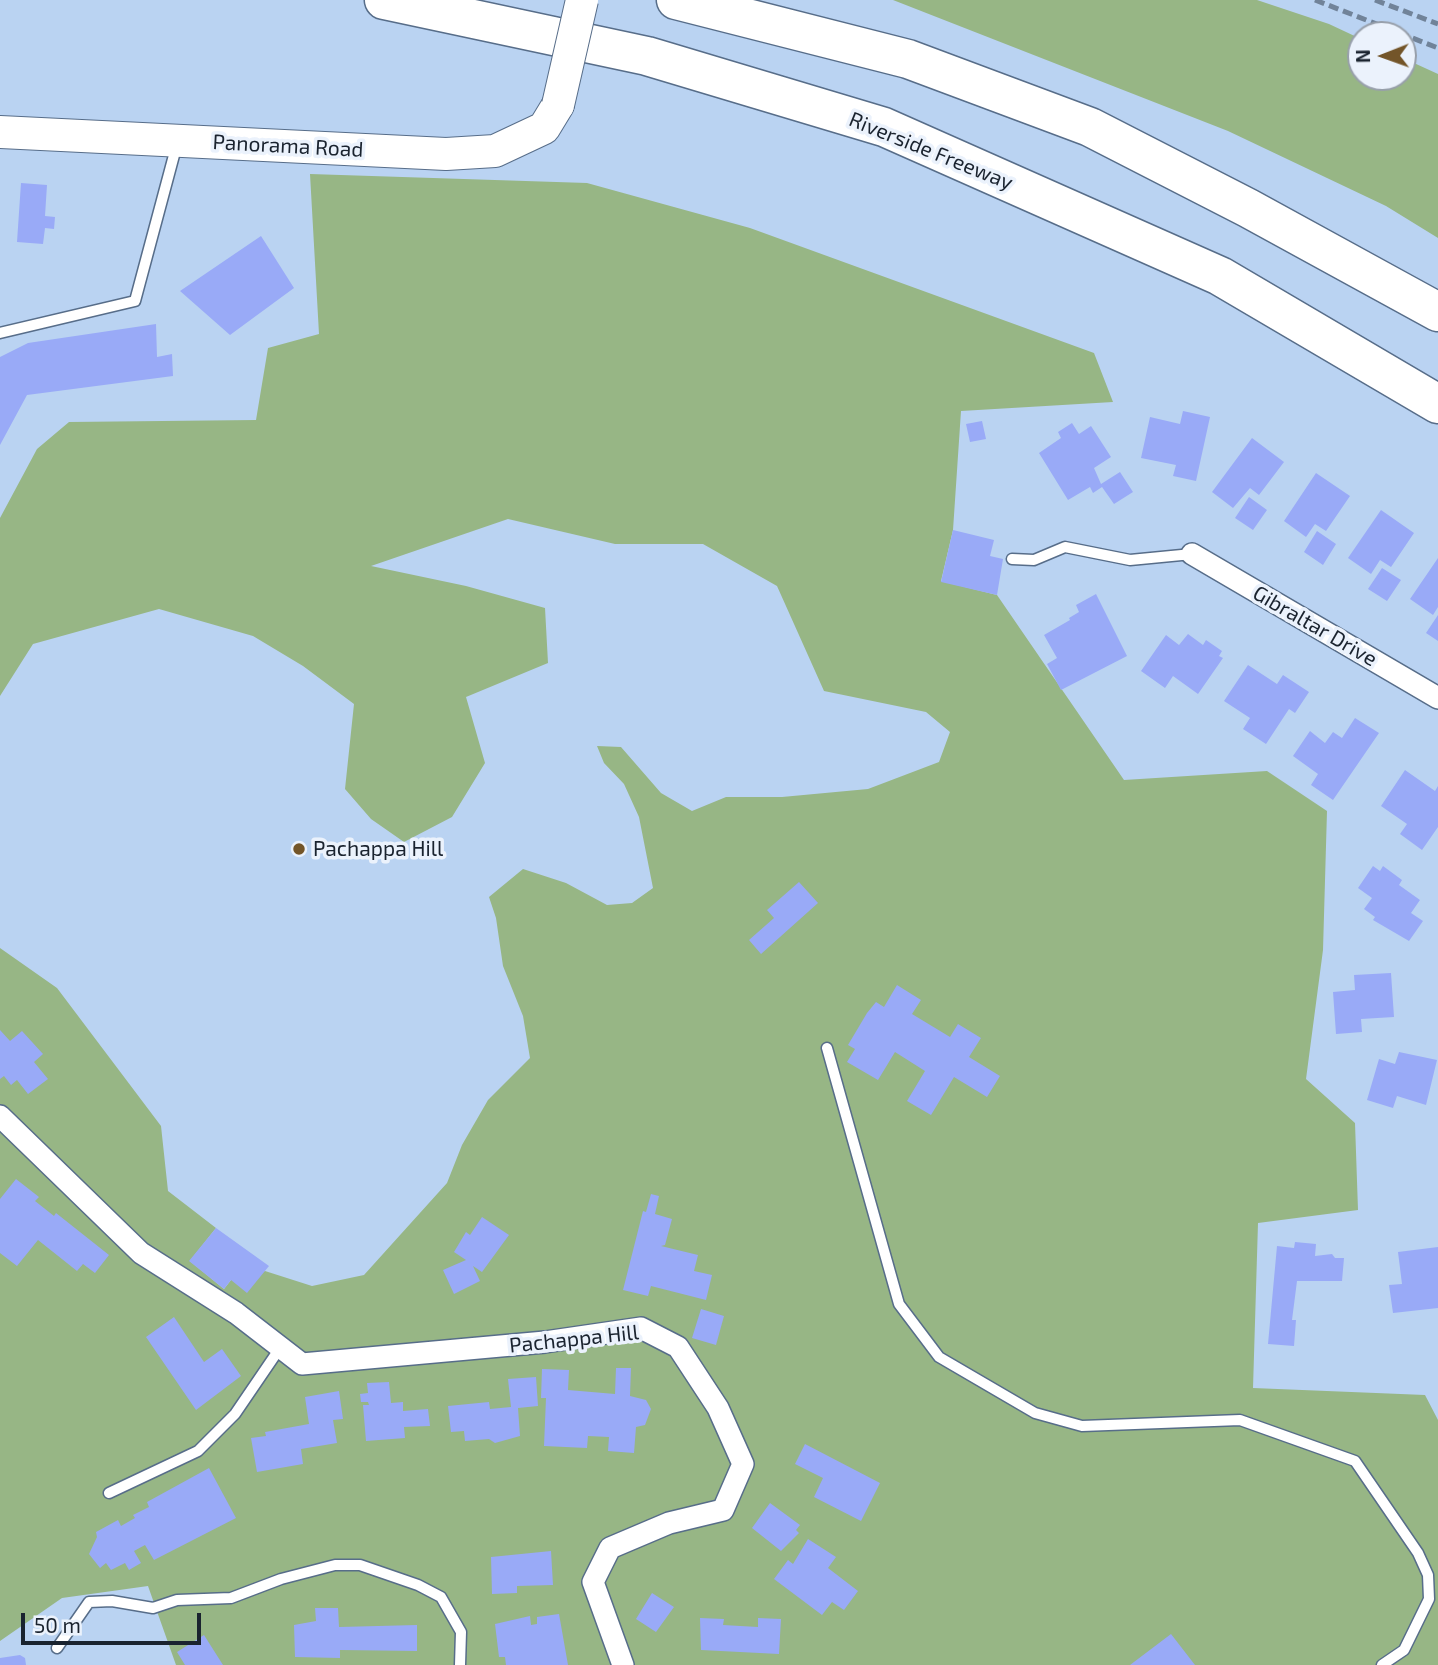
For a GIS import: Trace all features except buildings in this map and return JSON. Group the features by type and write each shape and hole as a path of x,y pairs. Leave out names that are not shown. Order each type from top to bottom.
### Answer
{"highway":[{"name":"Riverside Freeway","path":"384,0 648,56 884,127 1220,276 1438,404"},
{"path":"676,0 908,58 1090,127 1248,208 1438,312"}],"street":[{"name":"Panorama Road","path":"0,132 446,154 495,151 544,128 558,106 582,0"},
{"name":"Gibraltar Drive","path":"1192,554 1438,698"},
{"name":"Pachappa Hill","path":"0,1116 141,1253 236,1313 302,1364 537,1343 641,1328 678,1347 718,1408 743,1464 723,1510 669,1523 610,1548 593,1582 623,1665"}],"lane":[{"path":"0,333 135,301 177,141"},
{"path":"1013,559 1034,560 1065,547 1130,560 1192,554"},
{"path":"827,1048 899,1304 939,1357 1035,1413 1082,1426 1240,1420 1355,1461 1418,1553 1428,1575 1429,1599 1404,1650 1382,1665"},
{"path":"109,1493 198,1451 235,1414 280,1348"},
{"path":"58,1648 89,1602 113,1601 153,1608 177,1600 231,1598 281,1579 335,1564 360,1565 418,1584 441,1597 461,1632 460,1665"}],"green space":[{"path":"893,0 1257,0 1329,24 1347,32 1347,91 1417,91 1417,64 1438,74 1438,238 1386,206 1228,131"},
{"path":"310,174 587,183 750,228 1094,353 1113,402 961,411 953,530 941,581 997,595 1124,780 1267,771 1327,811 1323,950 1306,1079 1355,1123 1358,1210 1258,1223 1253,1388 1425,1395 1438,1420 1438,1665 176,1665 148,1586 62,1598 0,1641 0,948 57,988 161,1126 168,1191 216,1228 190,1261 224,1289 231,1280 265,1271 312,1286 364,1275 447,1183 462,1145 488,1100 530,1058 523,1016 503,966 496,918 489,897 523,869 566,883 607,905 632,903 653,888 639,817 624,784 604,763 597,746 621,747 661,793 692,811 726,797 782,797 868,789 939,762 950,732 926,712 824,691 777,586 703,544 615,544 508,519 371,566 466,586 545,608 548,663 466,697 485,763 452,817 404,842 371,819 345,789 354,704 303,666 253,636 159,609 33,644 0,696 0,518 37,449 69,422 256,420 268,348 319,334"}],"railway":[{"path":"1315,0 1438,48"},
{"path":"1375,0 1438,24"}],"place":[{"name":"Pachappa Hill","path":"299,849"}]}
